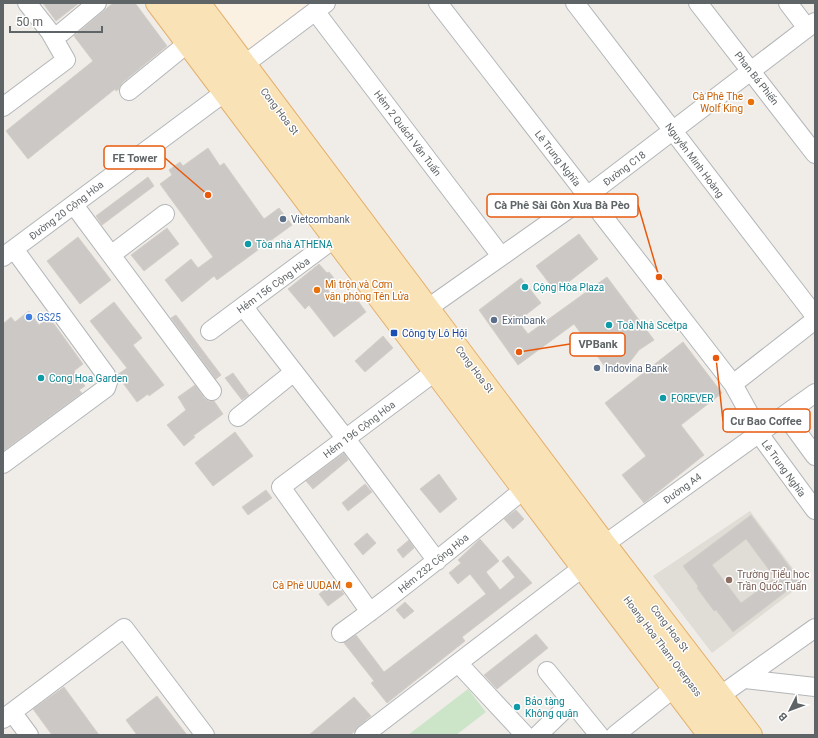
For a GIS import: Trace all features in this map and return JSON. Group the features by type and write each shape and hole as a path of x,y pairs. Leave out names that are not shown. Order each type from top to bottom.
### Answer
{"main road":[{"name":"Cong Hoa St","path":"157,3 436,371 523,490 594,556 721,696 751,735"},
{"name":"Cong Hoa St","path":"178,3 594,556"},
{"name":"Cong Hoa St","path":"199,3 428,308 594,556 674,688 709,735"},
{"name":"Hoang Hoa Tham Overpass","path":"594,556 730,735"}],"street":[{"path":"3,107 66,60 50,32 27,3"},
{"path":"61,32 97,3"},
{"name":"Lê Trung Nghĩa","path":"438,3 732,384 765,442 815,510"},
{"name":"Nguyễn Minh Hoàng","path":"575,3 815,316"},
{"name":"Phan Bá Phiến","path":"698,3 815,154"},
{"path":"788,3 811,25"},
{"path":"245,64 321,7"},
{"name":"Hẻm 2 Quách Văn Tuấn","path":"321,7 501,256"},
{"name":"Đường C18","path":"428,308 587,196 811,25"},
{"path":"129,91 188,44"},
{"name":"Đường 20 Cộng Hòa","path":"8,253 225,92"},
{"path":"74,205 212,391"},
{"path":"111,255 165,214"},
{"name":"Hẻm 156 Cộng Hòa","path":"210,331 336,238"},
{"path":"3,464 106,388 108,382 106,375 8,253"},
{"path":"245,305 249,314 437,560"},
{"path":"732,384 815,320"},
{"name":"Hẻm 196 Cộng Hòa","path":"370,612 281,487 436,371"},
{"path":"238,417 294,372"},
{"name":"Đường A4","path":"364,735 594,556 815,393"},
{"path":"785,415 815,456"},
{"name":"Hẻm 232 Cộng Hòa","path":"341,633 437,560 523,490"},
{"path":"29,735 8,716 124,628 205,735"},
{"path":"721,696 815,628"},
{"path":"458,663 525,735"},
{"path":"547,671 598,735"},
{"path":"745,679 815,687"},
{"path":"615,735 674,688"},
{"path":"538,735 572,702"}],"shaded area":[{"path":"213,3 313,3 250,51"},
{"name":"Trường Tiểu học Trần Quốc Tuấn","path":"750,511 804,583 712,653 653,576"}],"green space":[{"path":"468,689 486,712 456,735 408,735"}],"building":[{"path":"43,3 79,3 56,21"},
{"path":"113,3 135,3 167,46 122,83 119,89 116,91 115,89 28,159 6,131 93,61 74,36"},
{"path":"208,148 220,166 224,163 264,219 279,208 292,225 217,280 214,276 182,302 165,280 191,259 198,268 213,257 160,184 172,175 169,170 180,162 183,166"},
{"path":"148,177 154,186 102,225 96,216"},
{"path":"167,228 179,244 144,271 131,255"},
{"path":"579,234 598,259 556,292 536,266"},
{"path":"78,237 111,280 80,304 47,261"},
{"path":"319,264 327,273 329,272 337,282 328,290 341,304 353,294 366,312 334,337 309,305 305,309 288,289"},
{"path":"607,277 654,340 639,350 626,367 622,363 609,372 574,324 518,365 479,310 521,278 541,303 518,321 528,334"},
{"path":"114,302 142,338 133,345 164,385 149,396 148,394 137,402 117,375 127,368 90,321"},
{"name":"Cong Hoa Garden","path":"29,311 39,325 49,317 83,364 74,371 85,386 79,390 82,393 3,451 3,324 11,317 15,322"},
{"path":"176,315 221,375 216,379 171,318"},
{"path":"383,336 393,348 365,372 355,361"},
{"name":"FOREVER","path":"683,342 722,393 681,425 704,455 644,503 622,475 646,456 605,403"},
{"path":"233,373 249,395 242,400 225,378"},
{"path":"195,385 204,398 208,401 214,401 223,414 193,436 195,437 184,446 167,425 186,410 178,397"},
{"path":"235,432 253,456 213,486 195,463"},
{"path":"344,453 348,460 313,489 306,481"},
{"path":"439,474 457,499 440,513 420,489"},
{"path":"365,484 372,492 348,511 342,503"},
{"path":"266,490 272,498 248,515 242,507"},
{"path":"516,510 524,519 513,529 504,519"},
{"path":"751,515 800,581 733,632 716,610 714,611 683,566","holes":["746,539 775,578 741,603 712,565"]},
{"path":"367,533 376,543 363,555 354,544"},
{"path":"480,539 499,561 486,572 500,590 515,577 502,561 508,556 532,583 462,637 465,641 387,703 371,683 374,681 344,643 356,635 384,672 486,594 470,574 458,584 449,573 461,563 458,560"},
{"path":"409,540 414,548 403,558 397,550"},
{"path":"335,582 344,594 328,606 319,594"},
{"path":"405,602 414,611 404,619 396,610"},
{"path":"536,634 548,648 497,689 484,675"},
{"path":"64,687 99,735 52,735 33,709"},
{"path":"157,696 187,735 137,735 126,720"},
{"path":"354,697 371,716 354,732 350,735 309,735"}],"place":[{"name":"Cà Phê The Wolf King","path":"751,102"},
{"name":"FE Tower","path":"208,195"},
{"name":"Vietcombank","path":"283,219"},
{"name":"Tòa nhà ATHENA","path":"248,244"},
{"name":"Cà Phê Sài Gòn Xưa Bà Pèo","path":"659,277"},
{"name":"Cộng Hòa Plaza","path":"525,287"},
{"name":"Mì trộn và Cơm văn phòng Tên Lửa","path":"317,290"},
{"name":"GS25","path":"29,317"},
{"name":"Eximbank","path":"494,320"},
{"name":"Toà Nhà Scetpa","path":"609,325"},
{"name":"Công ty Lô Hội","path":"394,333"},
{"name":"VPBank","path":"519,352"},
{"name":"Cư Bao Coffee","path":"716,358"},
{"name":"Indovina Bank","path":"597,368"},
{"name":"Cong Hoa Garden","path":"41,378"},
{"name":"FOREVER","path":"663,398"},
{"name":"Trường Tiểu học Trần Quốc Tuấn","path":"729,580"},
{"name":"Cà Phê UUDAM","path":"349,585"},
{"name":"Bảo tàng Không quân","path":"517,707"}]}
